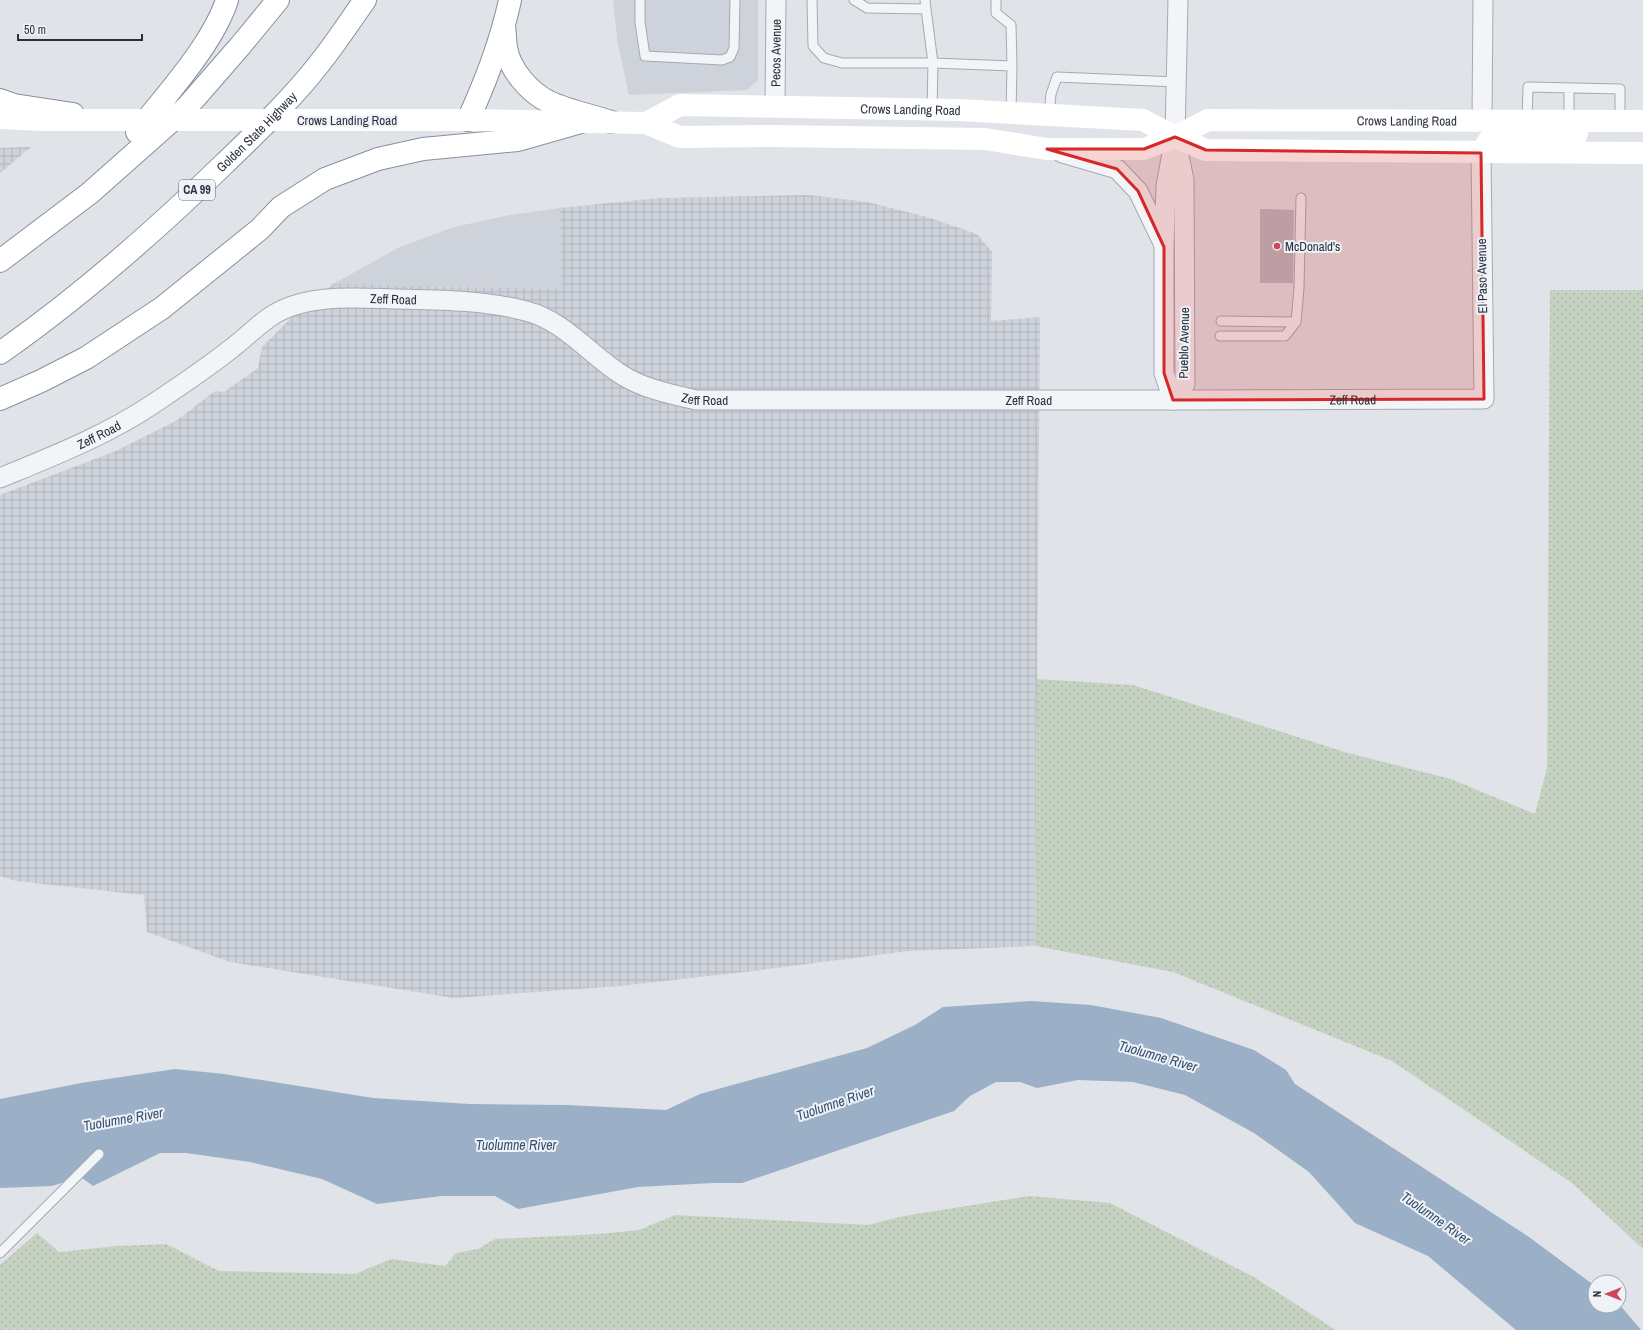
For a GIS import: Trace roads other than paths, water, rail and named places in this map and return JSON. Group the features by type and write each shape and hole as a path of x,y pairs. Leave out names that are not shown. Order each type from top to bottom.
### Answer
{"main road":[{"path":"90,193 198,54 224,9 227,0"},
{"path":"0,261 90,193 187,107 278,0"},
{"name":"Golden State Highway","path":"0,353 43,323 101,276 209,179 263,126 319,64 365,0"},
{"path":"468,120 491,68 504,26 510,0"},
{"path":"504,26 506,49 512,63 521,78 536,94 550,102 611,122"},
{"path":"0,100 42,114"},
{"name":"Crows Landing Road","path":"646,123 680,105 932,110 1143,120 1175,137 1206,150 1643,153"},
{"name":"Crows Landing Road","path":"0,118 42,114 102,120 468,120 611,122 646,123 680,137 782,136 984,139 1047,149 1144,150 1175,137 1208,120 1633,121"},
{"path":"1481,153 1489,140 1506,136 1585,134 1615,130 1633,121"},
{"path":"0,399 41,381 86,358 151,316 260,229 281,207 326,179 378,159 423,150 518,140 581,122"}],"street":[{"name":"Pecos Avenue","path":"775,106 776,0"},
{"name":"Pueblo Avenue","path":"1173,400 1164,374 1164,247 1166,186 1175,137 1178,0"},
{"path":"1482,120 1483,0"},
{"name":"Pueblo Avenue","path":"1173,400 1185,384 1184,180 1175,137"},
{"path":"1047,149 1117,169 1138,191 1164,247"},
{"name":"El Paso Avenue","path":"1481,153 1484,399"},
{"name":"Zeff Road","path":"0,478 42,461 117,425 152,405 233,348 271,315 293,306 320,300 358,298 462,301 503,306 529,312 554,323 622,376 640,384 696,400 1484,399"}],"lane":[{"path":"640,0 640,22 645,56 722,60 730,57 734,48 735,0"},
{"path":"812,0 813,46 824,58 842,63 933,63 1012,66"},
{"path":"854,0 866,8 925,4 933,63 932,110"},
{"path":"996,0 996,13 1011,25 1011,113"},
{"path":"1049,115 1051,94 1057,77 1177,82"},
{"path":"1527,120 1528,87 1620,89 1633,121"},
{"path":"1569,88 1569,121"},
{"path":"1220,336 1285,336 1296,322 1299,288 1301,198"},
{"path":"1221,321 1296,322"},
{"path":"0,1253 99,1154"}],"water":[{"name":"Tuolumne River","path":"1031,1001 1091,1005 1161,1018 1254,1050 1286,1070 1295,1084 1529,1237 1587,1280 1587,1314 1627,1313 1641,1330 1516,1330 1428,1256 1355,1223 1309,1172 1254,1133 1185,1095 1133,1082 1078,1080 1037,1088 1020,1082 996,1082 970,1096 954,1111 742,1183 638,1187 518,1209 495,1196 442,1196 377,1204 322,1179 250,1162 186,1153 160,1153 93,1186 81,1177 52,1186 0,1188 0,1099 81,1083 175,1069 224,1074 373,1098 470,1104 567,1105 666,1110 700,1094 867,1048 915,1025 943,1007"}],"place":[{"name":"McDonald's","path":"1277,246"}]}
